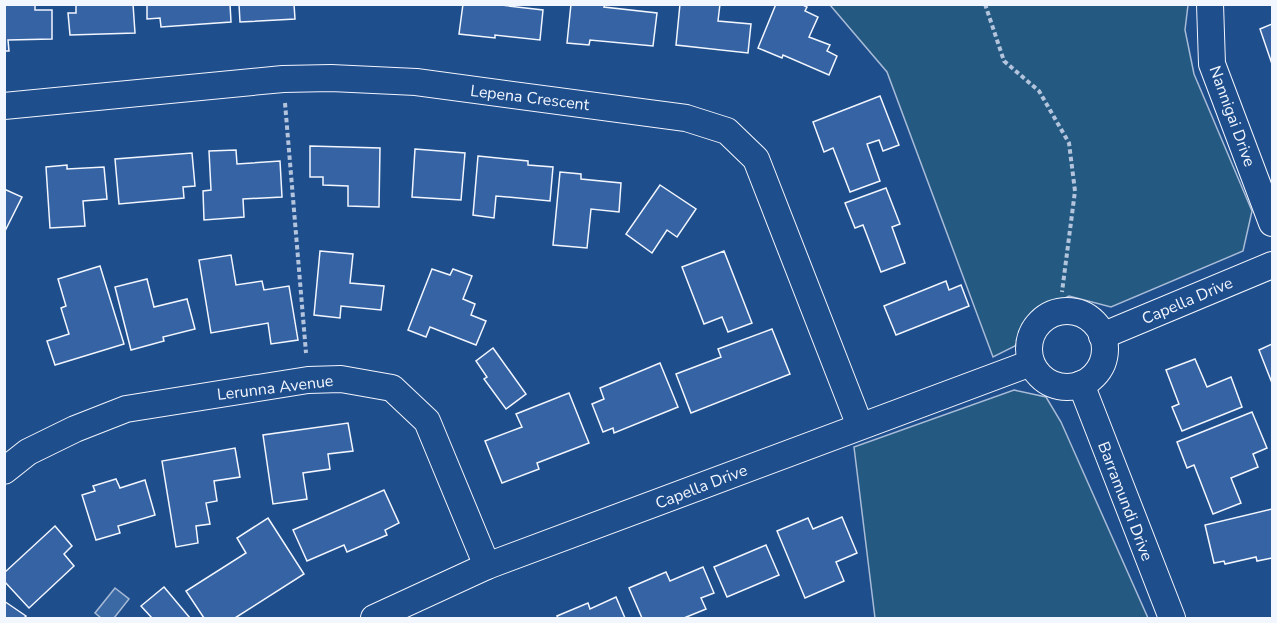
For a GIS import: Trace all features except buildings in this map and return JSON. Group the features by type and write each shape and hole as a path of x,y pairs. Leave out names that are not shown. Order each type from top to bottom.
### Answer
{"street":[{"name":"Nannigai Drive","path":"1210,4 1212,64 1272,223"},
{"name":"Lepena Crescent","path":"4,106 283,79 331,78 416,82 686,118 727,131 756,159 860,426"},
{"name":"Capella Drive","path":"1102,336 1272,265"},
{"path":"1064,311 1077,312 1088,317 1102,336 1105,347 1099,369 1081,384 1069,387 1057,386 1046,381 1031,363 1029,340 1034,328 1042,319 1053,314 1064,311"},
{"name":"Capella Drive","path":"374,618 488,566 1031,363"},
{"name":"Lerunna Avenue","path":"4,471 28,452 75,429 126,409 308,380 341,379 392,388 427,421 488,566"},
{"name":"Barramundi Drive","path":"1081,384 1172,618"}],"path":[{"path":"985,4 1004,61 1039,91 1069,143 1074,190 1062,292"},
{"path":"283,79 308,380"}],"shaded area":[{"path":"830,5 1188,5 1185,30 1194,74 1252,211 1243,251 1111,307 1069,296 1032,314 1015,346 993,357 887,72"},
{"path":"1014,390 1046,397 1061,422 1148,618 875,618 854,447"},
{"path":"115,588 129,599 114,618 101,618 95,613"}]}
